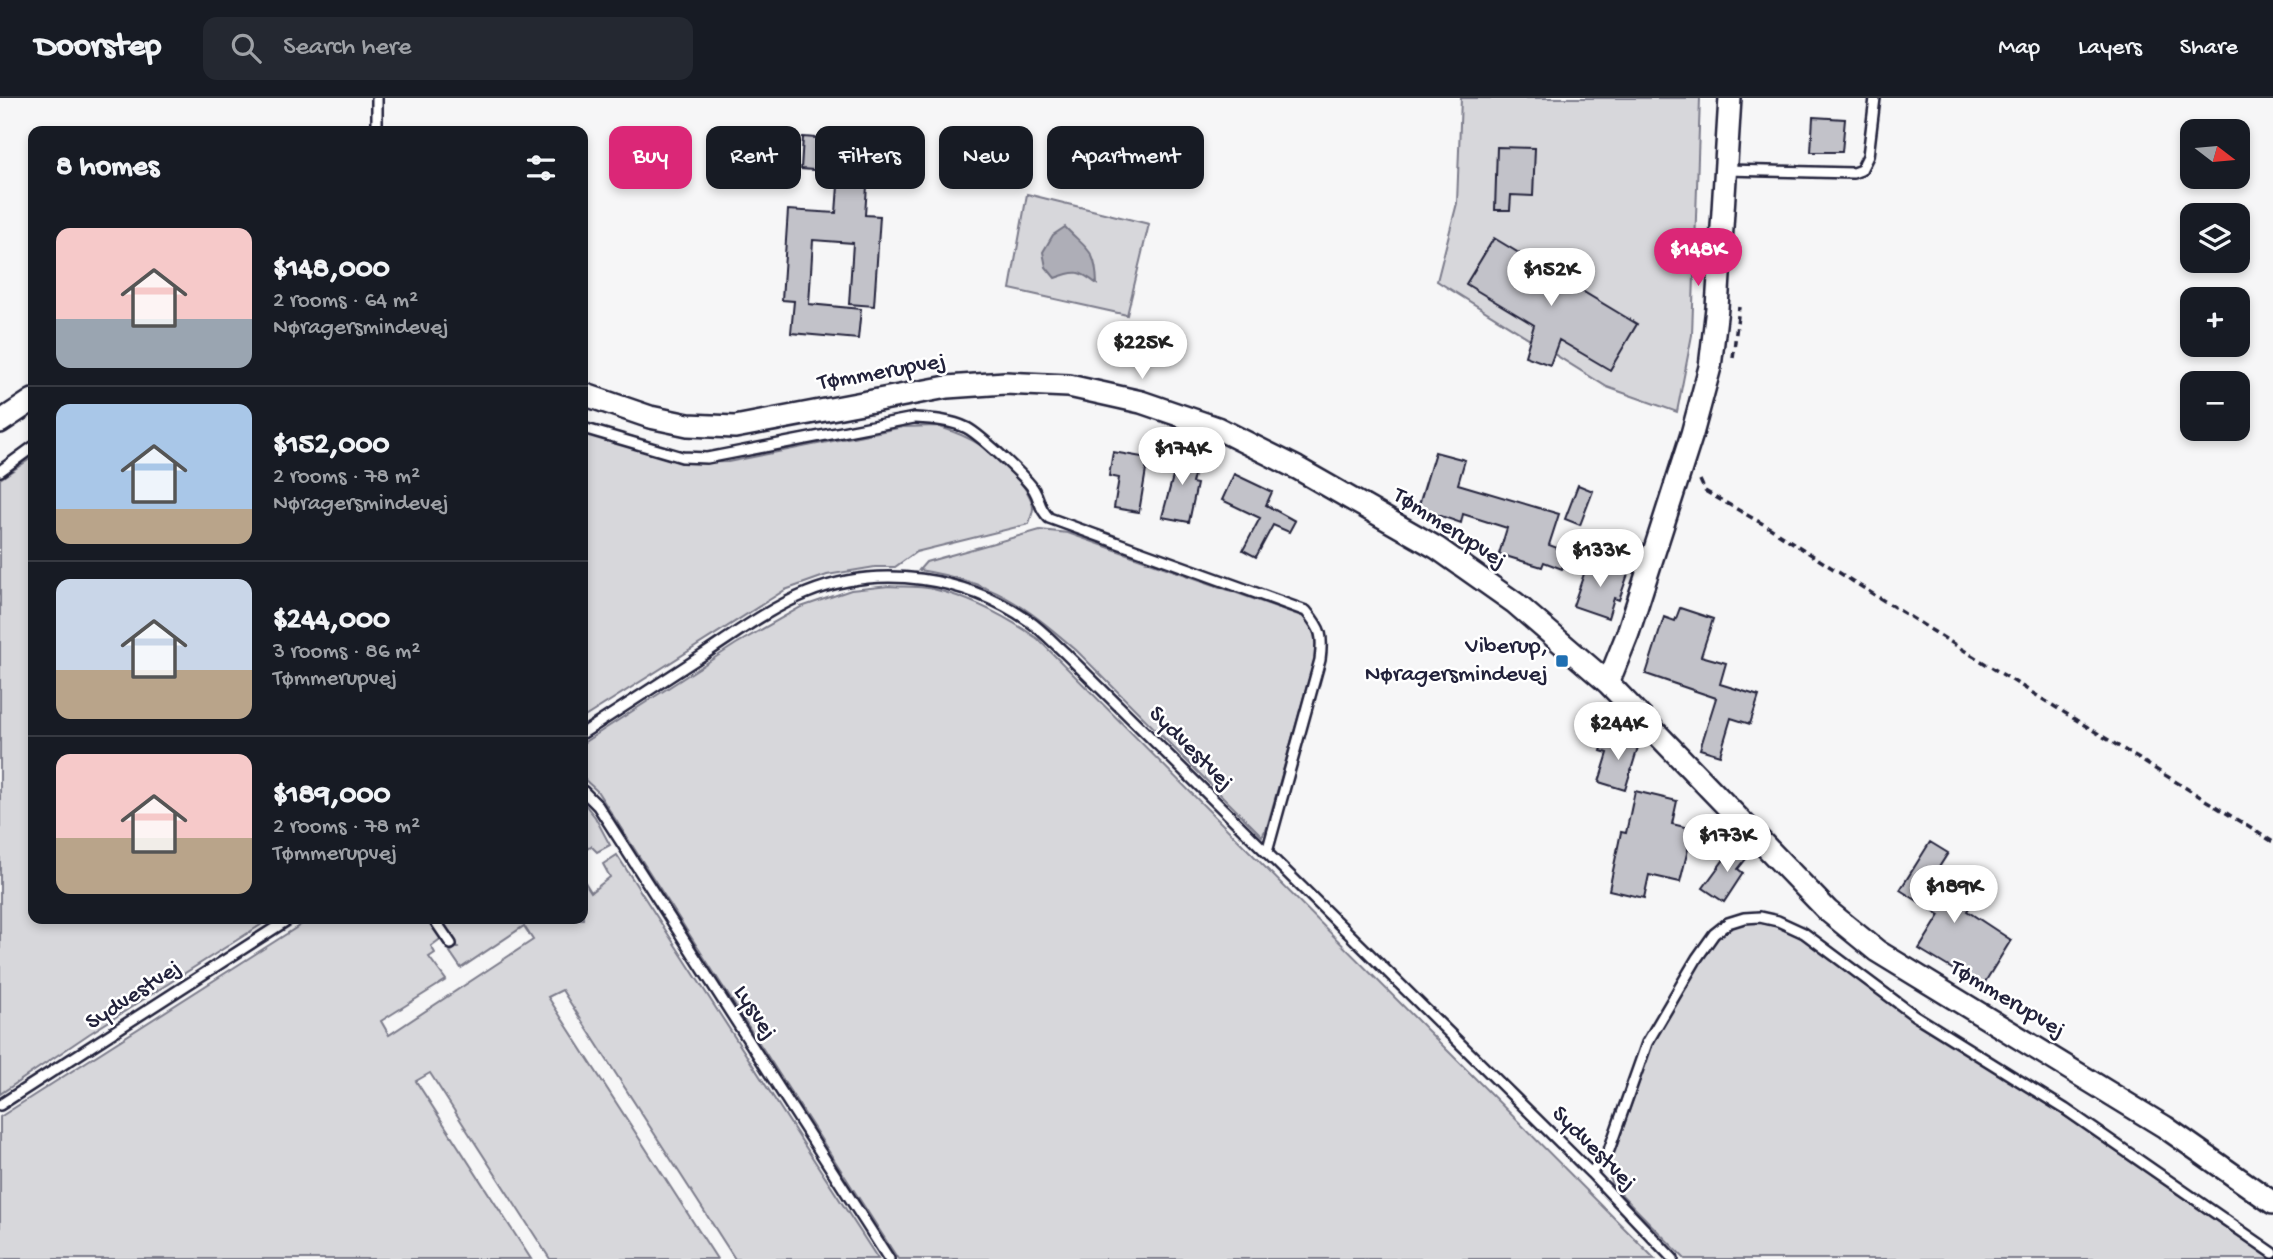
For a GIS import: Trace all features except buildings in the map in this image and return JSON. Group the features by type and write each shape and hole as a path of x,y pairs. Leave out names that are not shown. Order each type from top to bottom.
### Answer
{"street":[{"path":"1608,683 1628,634 1710,368 1717,308 1730,98"},
{"name":"Tømmerupvej","path":"588,396 650,417 688,425 735,427 947,387 1005,383 1069,386 1141,402 1228,433 1297,468 1437,548 1515,603 1608,683 1828,911 1877,951 2165,1127 2273,1203"},
{"path":"0,422 28,403"}],"lane":[{"path":"377,98 377,126"},
{"path":"1726,170 1853,173 1861,170 1868,156 1875,98"},
{"path":"588,429 682,457 707,458 914,418 942,420 967,428 1008,463 1034,490 1040,509 1049,518 1306,611 1318,625 1322,639 1320,660 1266,852"},
{"path":"0,471 28,451"},
{"name":"Sydvestvej","path":"588,730 767,613 808,592 853,580 900,577 946,583 990,598 1031,622 1065,653 1591,1173 1674,1259"},
{"name":"Lysvej","path":"588,796 598,806 889,1259"},
{"path":"1591,1173 1609,1150 1647,1043 1698,958 1714,934 1728,923 1760,917 1778,921 1804,933 1914,1015 2065,1109 2273,1253"},
{"name":"Sydvestvej","path":"0,1105 281,924"},
{"path":"437,924 450,944"}],"path":[{"path":"1702,473 1699,481 1705,491 1770,528 2273,842"}],"shaded area":[{"path":"1461,98 1700,98 1692,335 1677,412 1607,387 1437,281 1457,203"},
{"path":"1027,194 1149,224 1127,315 1010,289"},
{"path":"1065,227 1089,251 1095,264 1097,284 1077,273 1055,278 1046,267 1043,252 1053,235"},
{"path":"937,426 982,446 997,457 1031,500 1033,510 1029,524 916,552 895,567 875,567 827,575 785,590 588,715 588,434 683,463 728,462 903,427"},
{"path":"28,460 28,924 262,924 0,1094 0,479"},
{"path":"1040,530 1068,533 1307,618 1315,637 1315,658 1267,827 1262,836 1076,650 1039,619 987,588 919,570 926,562"},
{"path":"889,586 928,588 975,603 1038,639 1655,1259 898,1259 597,791 588,783 588,740 736,644 801,607 851,590"},
{"path":"588,808 610,845 597,852 591,846 588,848"},
{"path":"617,855 878,1259 735,1259 562,990 548,997 717,1259 550,1259 430,1073 416,1081 531,1259 0,1259 0,1117 302,924 434,924 443,937 431,946 435,953 429,957 446,980 381,1021 389,1035 533,940 524,926 461,968 450,952 458,947 443,924 588,924 588,887 591,892 610,877 603,864"},
{"path":"1757,922 1801,937 1903,1013 2023,1087 2271,1259 1685,1259 1611,1184 1608,1163 1616,1148 1653,1042 1700,960 1716,939 1736,925"}],"place":[{"name":"Viberup, Nøragersmindevej","path":"1562,661"}]}
